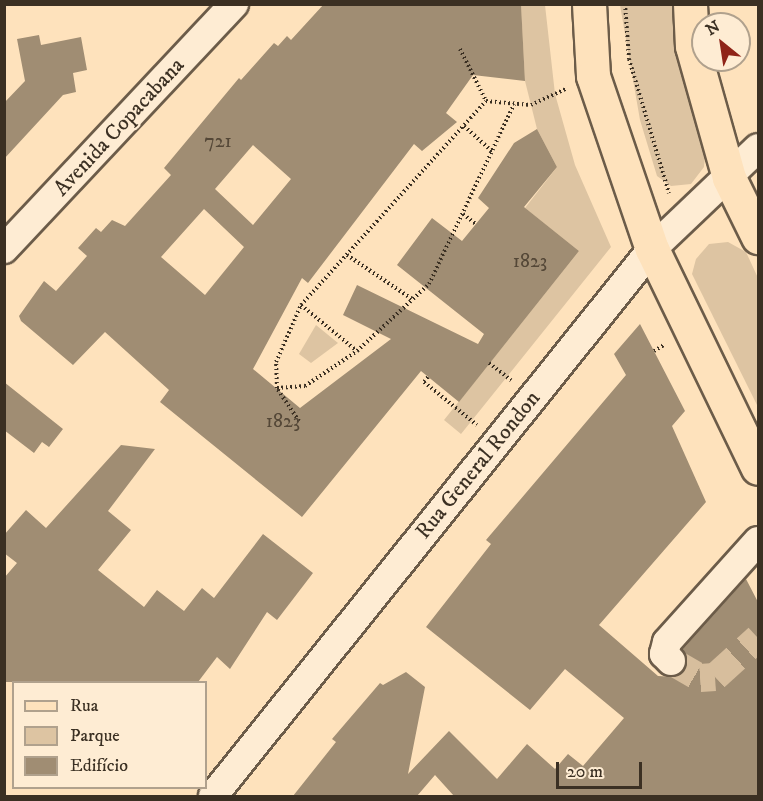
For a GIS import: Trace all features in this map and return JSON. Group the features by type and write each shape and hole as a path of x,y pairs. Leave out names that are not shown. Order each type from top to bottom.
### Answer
{"main road":[{"path":"589,4 593,76 652,249 759,468"},
{"path":"690,4 692,45 729,178 759,237"}],"street":[{"name":"Avenida Copacabana","path":"4,249 234,4"},
{"name":"Rua General Rondon","path":"213,796 652,249 759,148"},
{"path":"671,661 664,654 667,642 759,541"}],"path":[{"path":"460,49 486,101"},
{"path":"486,101 531,105 593,76"},
{"path":"299,421 277,388 276,362 302,305 486,101"},
{"path":"277,388 305,386 357,351 429,284 514,104"},
{"path":"464,126 492,150"},
{"path":"463,214 476,224"},
{"path":"347,255 412,299"},
{"path":"302,305 357,351"},
{"path":"429,377 424,382 455,407"}],"green space":[{"path":"521,5 545,5 555,94 575,165 611,247 461,434 444,420 579,251 525,208 557,167 537,129 525,81"},
{"path":"620,5 674,5 682,73 705,157 704,167 691,184 671,186 657,176 640,120"},
{"path":"728,242 746,252 758,278 758,407 692,274 696,259 709,244"},
{"path":"316,325 338,343 311,363 299,354"}],"building":[{"path":"324,4 521,4 525,81 473,75 446,113 457,122 422,151 414,144 308,283 302,278 253,369 300,408 391,339 343,315 357,285 478,344 484,334 397,265 432,218 462,241 489,208 478,198 514,143 537,129 557,167 524,207 579,251 459,402 421,371 302,517 160,402 169,390 105,332 73,365 21,321 19,316 44,281 56,291 87,256 78,248 96,228 101,232 112,220 125,226 171,175 164,168 239,78 241,80 274,43 278,46 287,36 291,40","holes":["253,145 291,179 253,225 215,189","204,209 244,247 205,295 161,257"]},
{"path":"39,35 41,45 81,37 87,70 73,73 76,92 63,95 4,159 4,103 25,81 17,39"},
{"path":"640,324 685,411 672,426 706,502 599,625 658,676 676,677 687,665 683,649 746,579 759,604 759,796 454,796 435,775 417,796 293,796 336,742 332,739 380,683 383,685 406,672 425,687 408,774 449,731 497,779 527,744 555,769 568,754 583,766 624,718 565,669 530,710 426,627 491,544 486,540 626,375 614,354"},
{"path":"4,382 63,429 49,447 42,442 34,453 4,430"},
{"path":"121,445 155,449 108,511 131,530 98,570 144,607 157,590 184,611 202,588 214,598 263,534 313,573 277,620 267,612 230,669 217,657 199,681 4,682 4,578 17,563 4,553 4,535 26,510 46,528"}],"tunnel":[{"path":"671,661 700,678 715,677 758,638"}]}
